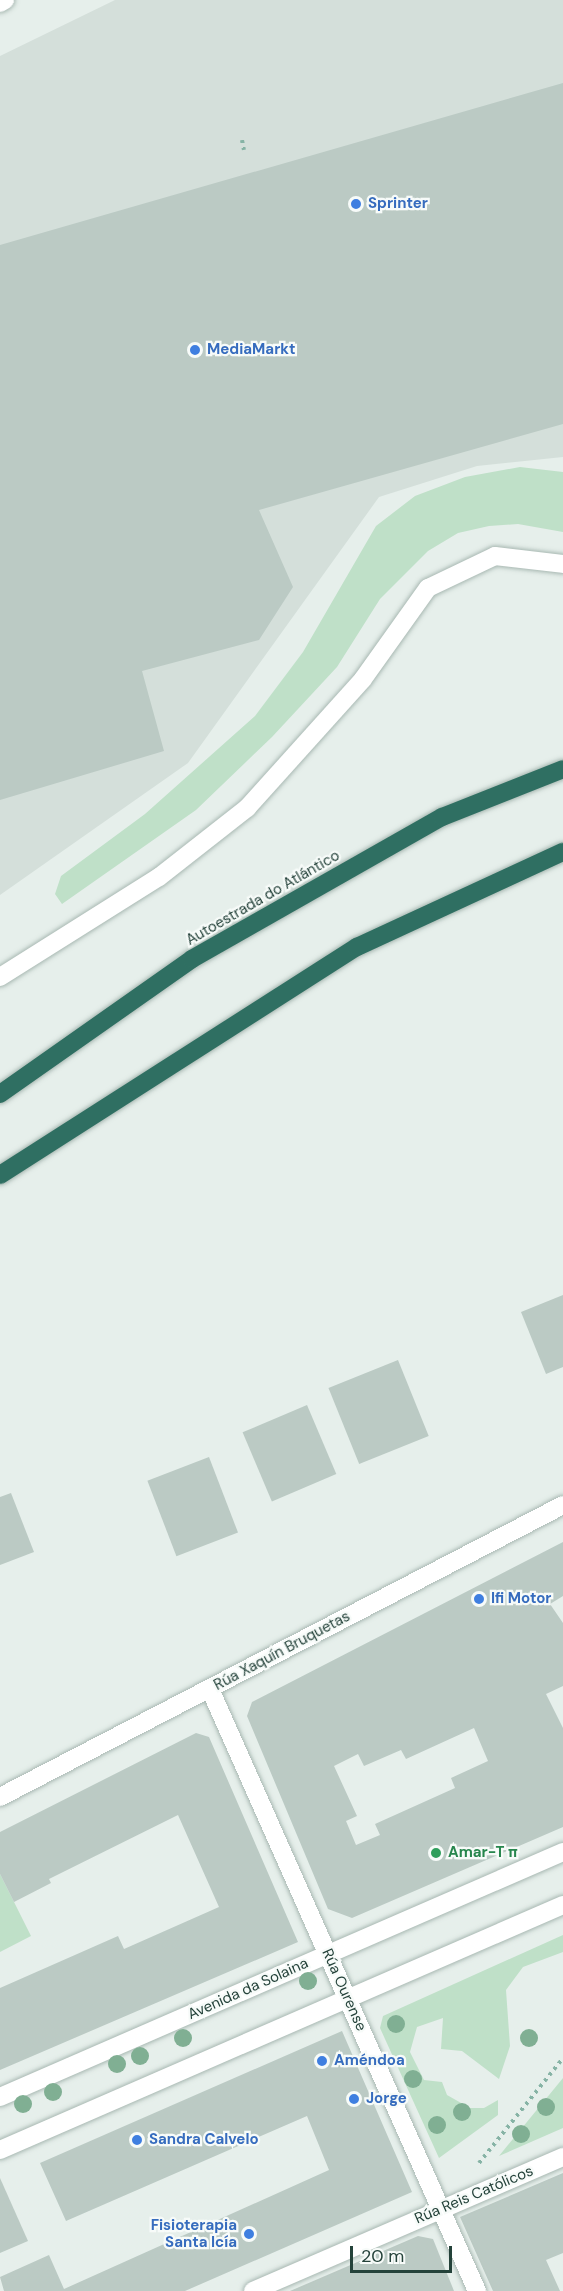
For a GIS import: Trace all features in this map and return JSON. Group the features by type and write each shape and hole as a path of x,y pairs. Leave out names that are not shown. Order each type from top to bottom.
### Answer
{"highway":[{"name":"Autoestrada do Atlántico","path":"0,1094 192,959 442,817 563,769"},
{"path":"0,1175 357,947 563,852"}],"street":[{"path":"0,3 5,0"},
{"path":"0,977 159,877 247,807 363,679 428,588 495,556 563,564"},
{"name":"Rúa Xaquín Bruquetas","path":"0,1797 563,1505"},
{"name":"Rúa Ourense","path":"210,1689 443,2209 477,2291"},
{"name":"Avenida da Solaina","path":"0,2097 563,1852"},
{"path":"0,2150 563,1905"},
{"name":"Rúa Reis Católicos","path":"253,2291 563,2157"}],"path":[{"path":"242,140 244,150"},
{"path":"487,2190 477,2166 563,2058"}],"shaded area":[{"path":"115,0 563,0 563,457 477,466 379,497 188,763 0,895 0,56"}],"green space":[{"path":"520,467 563,472 563,532 518,524 489,526 458,533 428,551 380,599 337,667 272,737 196,810 62,904 55,894 61,876 145,814 255,716 303,652 376,526 415,496 465,477"},
{"path":"0,1874 31,1936 0,1952"},
{"path":"563,1935 563,1952 523,1967 506,1990 510,2046 499,2079 462,2051 441,2049 443,2018 417,2027 410,2052 424,2080 442,2082 447,2095 470,2108 484,2108 498,2100 498,2115 439,2158 380,2028 383,2016"},
{"path":"563,2078 563,2128 499,2156"}],"building":[{"path":"563,83 563,424 259,510 293,587 259,640 142,671 164,751 0,800 0,245"},
{"path":"563,1295 563,1367 546,1374 521,1312"},
{"path":"398,1360 429,1436 359,1464 328,1388"},
{"path":"307,1405 336,1474 272,1501 243,1432"},
{"path":"209,1457 238,1533 176,1556 147,1481"},
{"path":"11,1493 34,1552 0,1565 0,1497"},
{"path":"563,1542 563,1596 550,1604 563,1623 563,1686 546,1694 563,1728 563,1827 352,1918 328,1909 247,1716 252,1702","holes":["474,1728 488,1761 451,1778 455,1788 375,1824 380,1835 356,1845 346,1821 357,1816 334,1766 358,1754 364,1766 401,1750 406,1759"]},
{"path":"196,1733 209,1737 298,1942 0,2070 0,1988 118,1936 124,1949 219,1907 178,1815 49,1879 51,1883 14,1902 0,1874 0,1832"},
{"path":"342,2031 412,2192 185,2291 4,2291 0,2277 49,2255 64,2289 329,2170 307,2116 66,2221 40,2163"},
{"path":"563,2173 563,2253 546,2260 560,2291 493,2291 460,2217"},
{"path":"0,2178 28,2241 0,2253"},
{"path":"418,2236 433,2239 454,2291 290,2291"}],"place":[{"name":"Sprinter","path":"356,204"},
{"name":"MediaMarkt","path":"195,350"},
{"name":"Ifi Motor","path":"479,1599"},
{"name":"Amar-T π","path":"436,1853"},
{"name":"Améndoa","path":"322,2061"},
{"name":"Jorge","path":"354,2099"},
{"name":"Sandra Calvelo","path":"137,2140"},
{"name":"Fisioterapia Santa Icía","path":"249,2234"}]}
